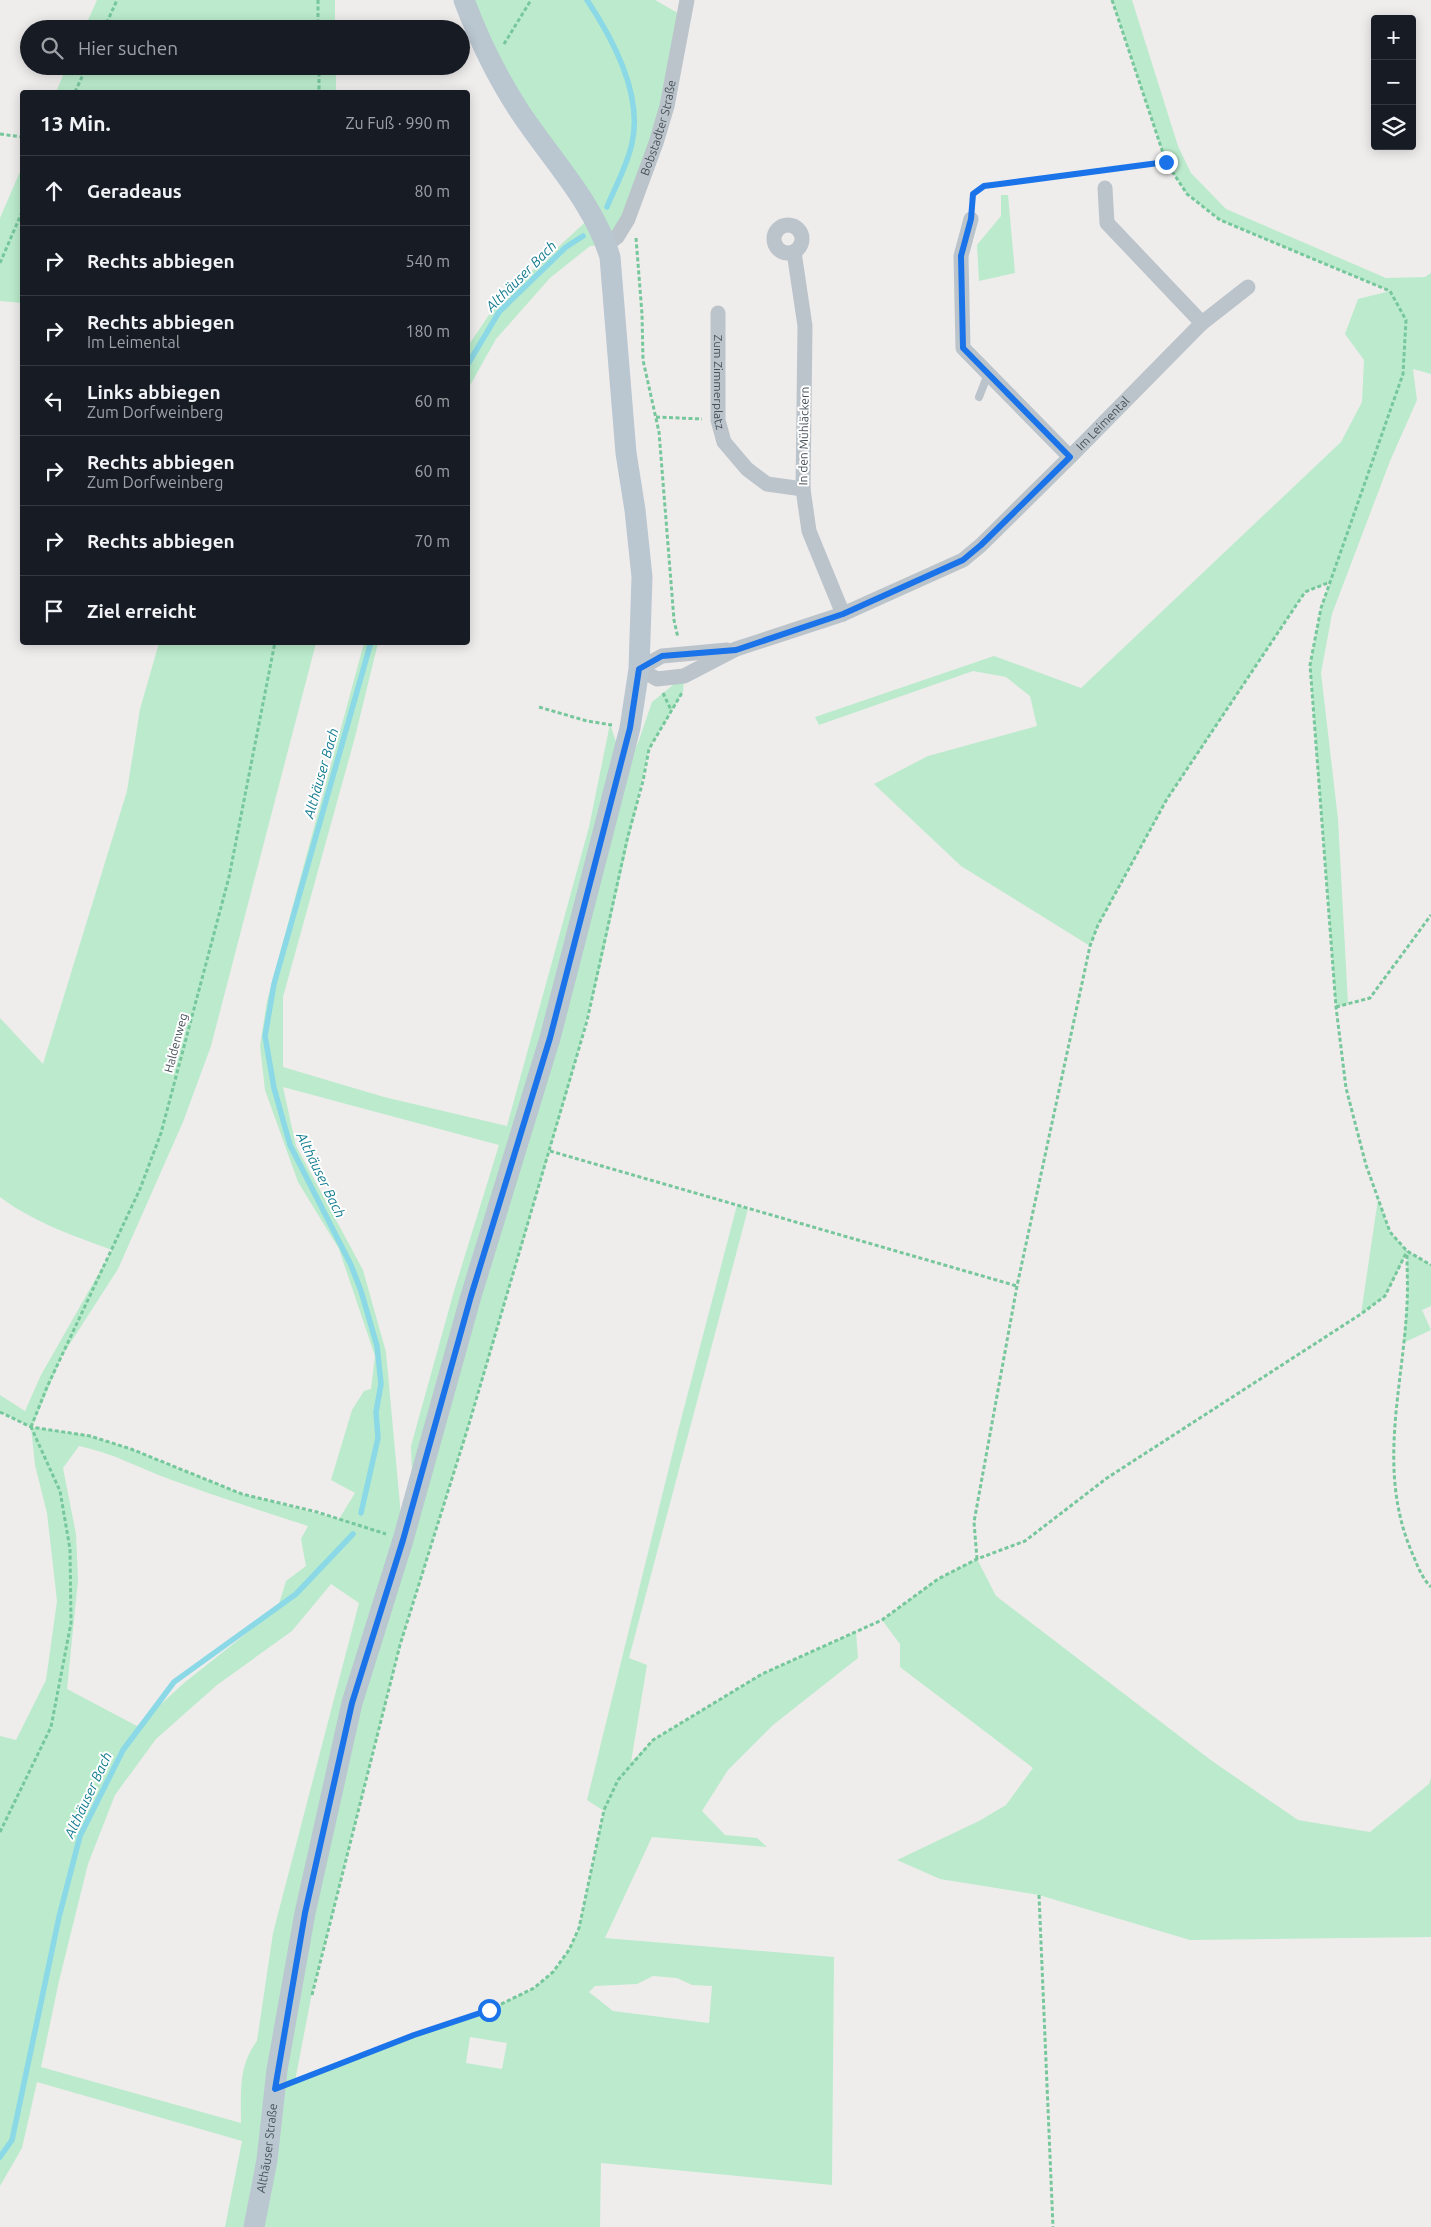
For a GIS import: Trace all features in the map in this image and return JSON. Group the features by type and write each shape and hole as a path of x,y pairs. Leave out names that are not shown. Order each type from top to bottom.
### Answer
{"street":[{"name":"Althäuser Straße","path":"254,2227 267,2160 276,2079 305,1913 352,1703 403,1540 471,1296 550,1038 630,728 639,669 642,577 635,510 626,454 613,287 606,245 587,208 520,112 492,65 464,0"},
{"name":"Bobstadter Straße","path":"606,245 617,237 628,219 656,144 667,106 687,0"},
{"path":"1105,188 1107,223 1202,323"},
{"path":"971,219 961,256 963,348 1070,457"},
{"name":"In den Mühläckern","path":"794,252 806,326 803,489 809,531 843,614"},
{"name":"Im Leimental","path":"639,669 657,679 684,676 736,650 843,614 963,560 981,545 1070,457 1202,323 1248,287"},
{"name":"Zum Zimmerplatz","path":"718,314 718,420 724,442 747,469 767,484 803,489"},
{"name":"Im Leimental","path":"639,669 662,656 736,650"}],"lane":[{"path":"979,397 988,374"}],"path":[{"path":"108,20 117,0"},
{"path":"318,0 318,20"},
{"path":"492,65 531,0"},
{"path":"1112,0 1166,162 1186,194 1220,220 1390,291 1406,320 1403,374 1321,608 1310,664 1336,1007 1346,1088 1366,1164 1390,1232 1407,1251 1431,1264"},
{"path":"76,90 83,75"},
{"path":"319,75 319,90"},
{"path":"0,134 20,138"},
{"path":"971,219 973,194 984,186 1166,162"},
{"path":"0,263 20,217"},
{"path":"656,417 718,420"},
{"path":"977,1559 974,1522 1017,1286 1090,946 1098,925 1167,798 1305,592 1330,582"},
{"name":"Haldenweg","path":"32,1427 47,1387 140,1189 161,1133 230,877 275,645"},
{"path":"539,707 587,721 630,728"},
{"path":"1336,1007 1370,998 1431,915"},
{"path":"550,1151 1017,1286"},
{"path":"276,2079 489,2010 534,1988 553,1972 569,1950 579,1928 604,1810 618,1780 653,1740 762,1674 882,1620 938,1579 977,1559 1025,1541 1107,1478 1362,1314 1385,1296 1407,1251"},
{"path":"1407,1251 1408,1304 1395,1414 1392,1460 1397,1512 1407,1542 1424,1580 1431,1587"},
{"path":"0,1412 32,1427 90,1436 131,1450 242,1494 339,1519 370,1530"},
{"path":"0,1832 50,1727 71,1623 70,1549 60,1491 32,1427"},
{"path":"1039,1895 1053,2227"}],"green space":[{"path":"97,0 335,0 335,20 88,20"},
{"path":"464,0 655,0 683,16 642,181 606,245 590,246 550,278 496,339 470,385 470,343 497,303 592,216"},
{"path":"1112,0 1132,0 1178,146 1191,173 1226,209 1386,278 1425,277 1431,273 1431,374 1413,369 1417,400 1390,461 1332,614 1321,673 1338,819 1348,1004 1336,1007 1310,665 1321,608 1330,582 1305,592 1167,799 1098,925 1090,946 961,866 874,784 928,756 1037,726 1030,696 1006,677 973,671 819,725 815,717 994,656 1081,688 1341,442 1362,402 1364,360 1345,334 1358,299 1390,291 1220,220 1187,194 1166,162"},
{"path":"63,75 336,75 336,90 57,90"},
{"path":"20,172 20,303 0,301 0,218"},
{"path":"1001,195 1008,195 1015,273 979,281 977,245 1001,216"},
{"path":"158,645 315,645 211,1046 183,1122 118,1269 62,1356 32,1427 90,1436 131,1449 242,1494 339,1519 355,1493 331,1480 352,1410 364,1391 371,1389 375,1356 339,1249 298,1182 265,1090 260,1046 267,1001 363,645 378,645 355,737 283,997 283,1067 384,1097 507,1126 589,827 610,724 616,742 610,808 639,740 652,702 684,676 683,692 649,749 599,972 572,1075 469,1424 400,1645 311,1998 295,2081 414,2035 489,2010 534,1988 553,1972 569,1950 579,1928 604,1811 587,1800 678,1431 737,1205 748,1209 629,1658 647,1665 631,1762 653,1740 762,1674 856,1632 858,1658 773,1725 728,1770 702,1811 725,1835 757,1838 767,1847 652,1837 605,1938 834,1957 832,2185 601,2163 600,2227 225,2227 242,2141 37,2082 22,2148 0,2186 0,1736 16,1740 46,1680 57,1601 47,1513 35,1465 31,1427 0,1412 0,1395 25,1411 41,1375 112,1250 40,1221 0,1197 0,1018 43,1064 127,791 140,709","holes":["283,1087 499,1145 454,1291 411,1446 413,1505 403,1538 386,1352 363,1270 296,1146","79,1446 103,1452 186,1485 308,1526 301,1539 306,1566 286,1581 278,1607 281,1606 184,1683 137,1726 67,1689 78,1580 76,1534 63,1468","331,1584 359,1603 273,1933 257,2041 246,2060 242,2080 241,2123 41,2067 59,1981 88,1864 115,1795 156,1739 217,1685 292,1631","653,1976 677,1978 692,1985 712,1986 709,2023 613,2011 589,1992 595,1986 637,1984","470,2037 507,2043 502,2069 466,2063"]},
{"path":"1378,1199 1390,1232 1407,1251 1431,1265 1431,1306 1422,1310 1431,1330 1403,1343 1407,1304 1407,1253 1385,1296 1361,1314"},
{"path":"977,1559 996,1596 1212,1761 1298,1820 1370,1832 1429,1784 1431,1778 1431,1937 1190,1940 1039,1895 940,1879 897,1860 979,1821 1006,1805 1033,1768 900,1667 900,1644 882,1620 938,1579"}],"waterway":[{"name":"Althäuser Bach","path":"587,0 616,50 629,87 633,106 634,125 630,151 607,207"},
{"name":"Althäuser Bach","path":"470,361 499,312 566,247 583,236"},
{"name":"Althäuser Bach","path":"361,1513 378,1438 376,1412 381,1384 377,1346 361,1291 351,1265 290,1145 274,1088 265,1036 274,984 370,645"},
{"name":"Althäuser Bach","path":"0,2157 12,2140 59,1917 80,1836 123,1750 174,1682 296,1594 353,1534"}],"route":[{"path":"489,2010 414,2035 275,2089 305,1913 352,1703 403,1540 471,1296 550,1038 630,728 639,669 662,656 736,650 843,614 947,568 963,560 981,545 1070,457 963,348 961,256 971,219 973,194 984,186 1166,162"}]}
